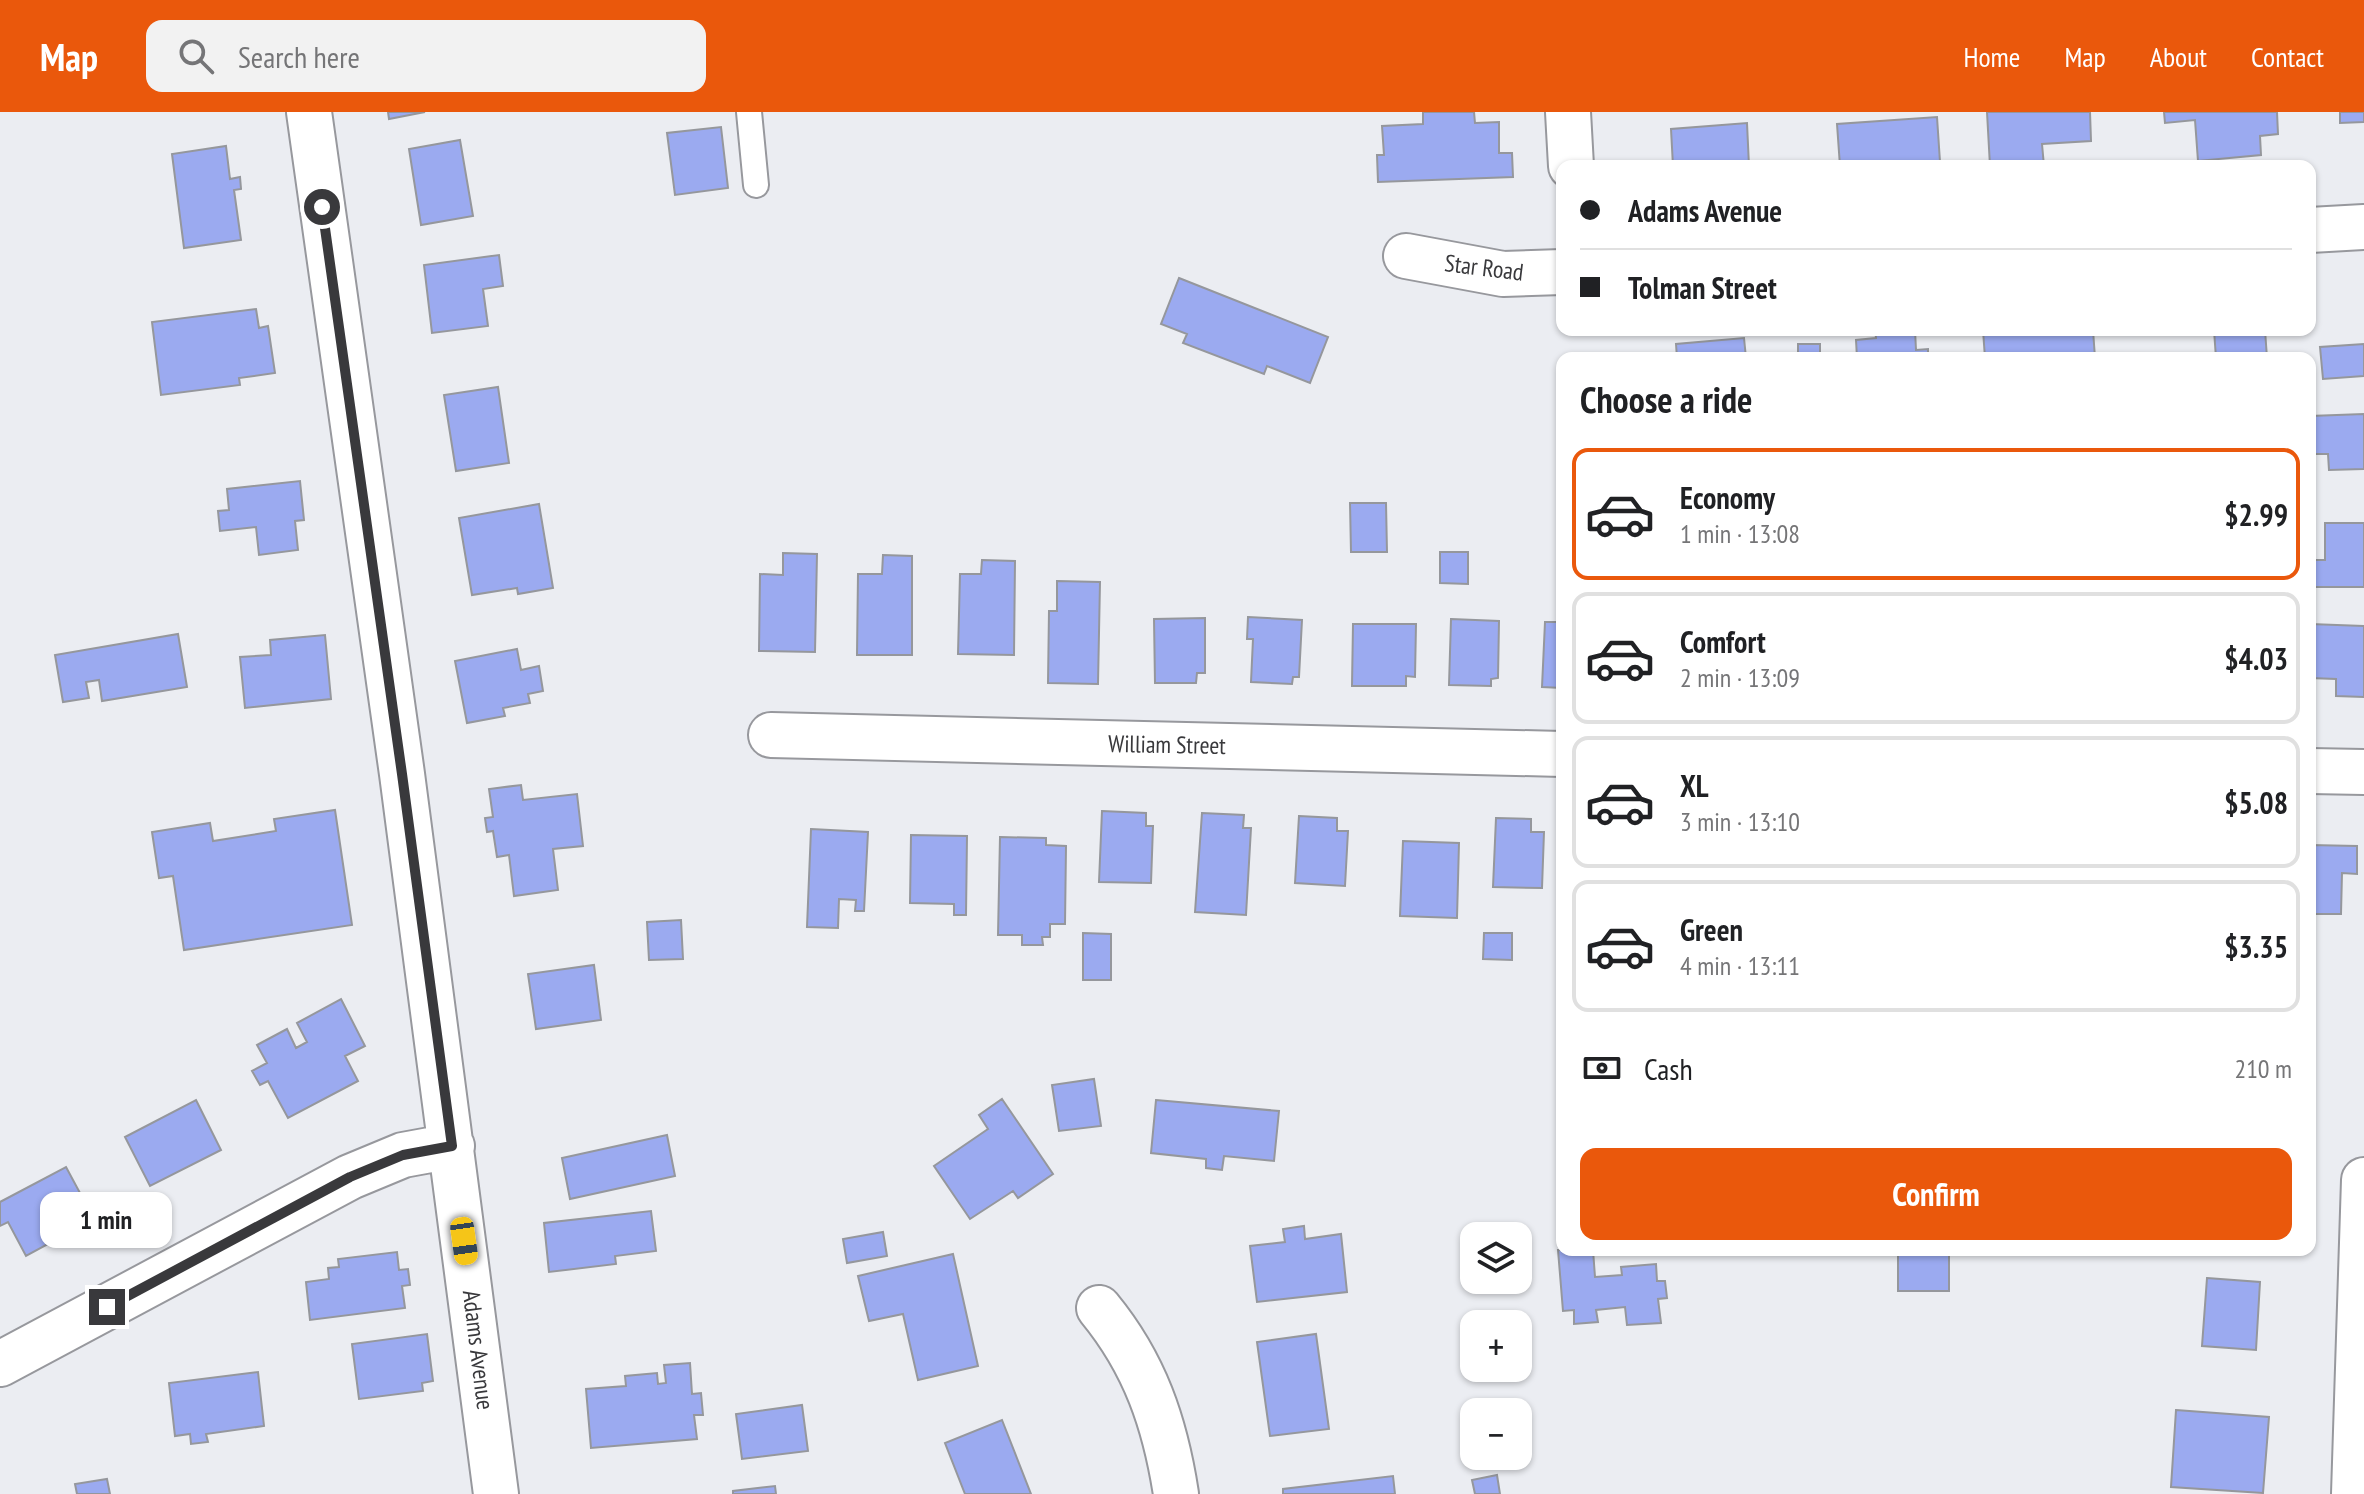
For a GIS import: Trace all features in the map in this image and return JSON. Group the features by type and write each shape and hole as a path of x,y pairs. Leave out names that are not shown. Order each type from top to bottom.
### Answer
{"street":[{"name":"Adams Avenue","path":"309,112 404,789 496,1494"},
{"path":"1568,112 1571,160"},
{"path":"2316,230 2364,227"},
{"name":"Star Road","path":"1406,256 1503,274 1556,272"},
{"name":"William Street","path":"771,735 1556,754"},
{"path":"2316,771 2364,772"},
{"path":"0,1364 350,1177 403,1155 452,1146"},
{"path":"2354,1494 2364,1180"},
{"path":"1099,1308 1130,1352 1156,1406 1165,1432 1176,1494"}],"lane":[{"path":"749,112 756,185"}],"building":[{"path":"388,112 425,112 389,119"},
{"path":"1423,112 1474,112 1475,123 1499,122 1499,153 1512,153 1513,177 1378,182 1377,155 1384,155 1382,126 1423,124"},
{"path":"1987,112 2090,112 2091,141 2042,144 2043,160 1990,160"},
{"path":"2164,112 2277,112 2278,134 2260,136 2261,155 2198,160 2195,120 2165,123"},
{"path":"2340,112 2364,112 2364,122 2340,123"},
{"path":"1937,117 1940,160 1840,160 1837,124"},
{"path":"1747,123 1749,160 1673,160 1671,129"},
{"path":"721,127 728,188 675,195 667,133"},
{"path":"460,140 473,216 421,225 409,149"},
{"path":"226,146 230,179 240,177 241,189 234,190 241,240 184,248 172,154"},
{"path":"499,255 503,286 483,289 488,326 432,333 424,265"},
{"path":"1179,278 1328,337 1310,383 1267,366 1264,374 1183,343 1187,334 1161,324"},
{"path":"256,309 259,328 268,326 275,373 239,378 240,385 161,395 152,322"},
{"path":"1915,336 1916,350 1928,349 1928,352 1857,352 1856,340"},
{"path":"1983,336 2093,336 2095,352 1985,352"},
{"path":"2214,336 2265,336 2267,352 2216,352"},
{"path":"1744,338 1745,352 1677,352 1676,344"},
{"path":"1798,344 1820,344 1820,352 1798,352"},
{"path":"2364,344 2364,376 2323,379 2320,347"},
{"path":"498,387 509,463 456,471 444,395"},
{"path":"2364,414 2364,469 2329,470 2328,454 2316,454 2316,416"},
{"path":"300,481 304,520 295,521 298,550 259,555 256,527 220,531 218,511 229,510 227,489"},
{"path":"1350,503 1386,503 1387,552 1351,552"},
{"path":"539,504 553,588 518,594 517,588 472,595 459,518"},
{"path":"2325,523 2364,523 2364,587 2316,587 2316,560 2325,560"},
{"path":"1440,552 1468,552 1468,584 1440,583"},
{"path":"783,553 817,554 815,652 759,651 760,574 783,575"},
{"path":"883,555 912,556 912,655 857,655 858,574 882,574"},
{"path":"982,560 1015,561 1014,655 958,654 960,574 981,574"},
{"path":"1057,581 1100,582 1098,684 1048,683 1049,611 1057,611"},
{"path":"1248,617 1302,620 1299,677 1293,677 1292,684 1251,682 1253,639 1247,639"},
{"path":"1205,618 1205,673 1197,673 1196,683 1155,683 1154,619"},
{"path":"1451,619 1499,621 1498,678 1491,679 1491,686 1449,685"},
{"path":"1545,622 1556,622 1556,688 1542,687"},
{"path":"1353,624 1416,624 1415,677 1406,676 1406,686 1352,686"},
{"path":"2316,624 2364,626 2364,697 2336,696 2336,679 2316,678"},
{"path":"178,634 187,687 102,701 99,680 86,682 89,698 63,702 55,655"},
{"path":"325,635 331,699 245,708 240,657 271,655 270,640"},
{"path":"517,649 521,670 539,666 543,691 528,694 530,703 503,708 505,716 467,723 455,661"},
{"path":"521,785 523,800 577,794 583,846 553,849 558,890 514,896 509,855 497,857 493,831 487,832 485,818 493,817 489,789"},
{"path":"335,810 352,925 184,950 173,876 159,878 152,832 210,823 213,841 276,831 274,819"},
{"path":"1102,811 1146,813 1146,826 1153,826 1151,883 1099,882"},
{"path":"1202,813 1244,815 1243,828 1251,828 1246,915 1195,912"},
{"path":"1299,816 1337,818 1337,831 1348,831 1345,886 1295,883"},
{"path":"1496,818 1531,819 1531,832 1544,832 1542,888 1493,887"},
{"path":"811,829 868,832 864,911 855,911 856,900 839,899 838,928 807,927"},
{"path":"911,835 967,836 966,915 954,915 954,904 910,903"},
{"path":"1000,837 1046,838 1046,845 1066,846 1065,924 1050,924 1050,937 1042,937 1043,945 1022,945 1022,935 998,935"},
{"path":"1403,841 1459,843 1457,918 1400,916"},
{"path":"2316,845 2357,846 2357,874 2342,873 2341,914 2316,914"},
{"path":"681,920 683,959 649,960 647,922"},
{"path":"1083,933 1111,934 1111,980 1083,980"},
{"path":"1484,933 1512,933 1512,960 1483,959"},
{"path":"594,965 601,1020 536,1029 528,974"},
{"path":"341,999 365,1046 345,1056 358,1081 288,1118 268,1081 260,1085 252,1071 267,1063 257,1045 287,1029 296,1048 307,1042 297,1023"},
{"path":"1094,1079 1101,1126 1059,1131 1052,1085"},
{"path":"1002,1099 1053,1174 1018,1198 1013,1191 970,1219 934,1166 988,1129 979,1115"},
{"path":"196,1100 221,1150 150,1186 125,1137"},
{"path":"1156,1100 1279,1111 1274,1161 1224,1156 1222,1170 1206,1168 1206,1159 1151,1153"},
{"path":"667,1135 675,1176 570,1199 562,1158"},
{"path":"66,1167 94,1219 26,1256 8,1222 0,1226 0,1202"},
{"path":"651,1211 656,1251 615,1256 616,1264 549,1272 544,1223"},
{"path":"1304,1226 1305,1239 1341,1234 1347,1292 1257,1302 1250,1246 1285,1242 1283,1229"},
{"path":"883,1232 887,1256 847,1263 843,1239"},
{"path":"397,1252 399,1270 408,1269 410,1285 402,1286 405,1308 310,1320 306,1282 329,1279 328,1268 339,1267 338,1259"},
{"path":"953,1254 978,1366 918,1380 903,1314 869,1321 858,1276"},
{"path":"1558,1256 1593,1256 1595,1277 1622,1275 1621,1267 1656,1264 1657,1281 1665,1281 1667,1298 1658,1299 1661,1323 1627,1325 1625,1307 1596,1310 1598,1322 1574,1324 1574,1310 1563,1311"},
{"path":"1898,1256 1949,1256 1949,1291 1898,1291"},
{"path":"2207,1278 2260,1282 2256,1350 2202,1346"},
{"path":"427,1334 433,1381 422,1383 423,1391 359,1399 352,1344"},
{"path":"1316,1334 1329,1429 1270,1436 1257,1342"},
{"path":"690,1363 692,1394 701,1393 703,1415 694,1415 697,1439 591,1448 586,1389 626,1386 625,1376 657,1373 658,1384 666,1383 664,1365"},
{"path":"258,1372 264,1426 206,1434 208,1442 191,1444 190,1434 175,1436 169,1383"},
{"path":"802,1405 808,1451 742,1459 736,1414"},
{"path":"2176,1410 2269,1417 2263,1493 2171,1487"},
{"path":"1002,1420 1031,1494 965,1494 945,1443"},
{"path":"1497,1475 1500,1494 1475,1494 1472,1480"},
{"path":"1393,1476 1395,1494 1283,1494 1283,1489"},
{"path":"107,1479 110,1494 77,1494 75,1484"},
{"path":"775,1486 776,1494 733,1494 733,1491"}],"route":[{"path":"107,1307 350,1177 403,1155 452,1146 322,207"}]}
